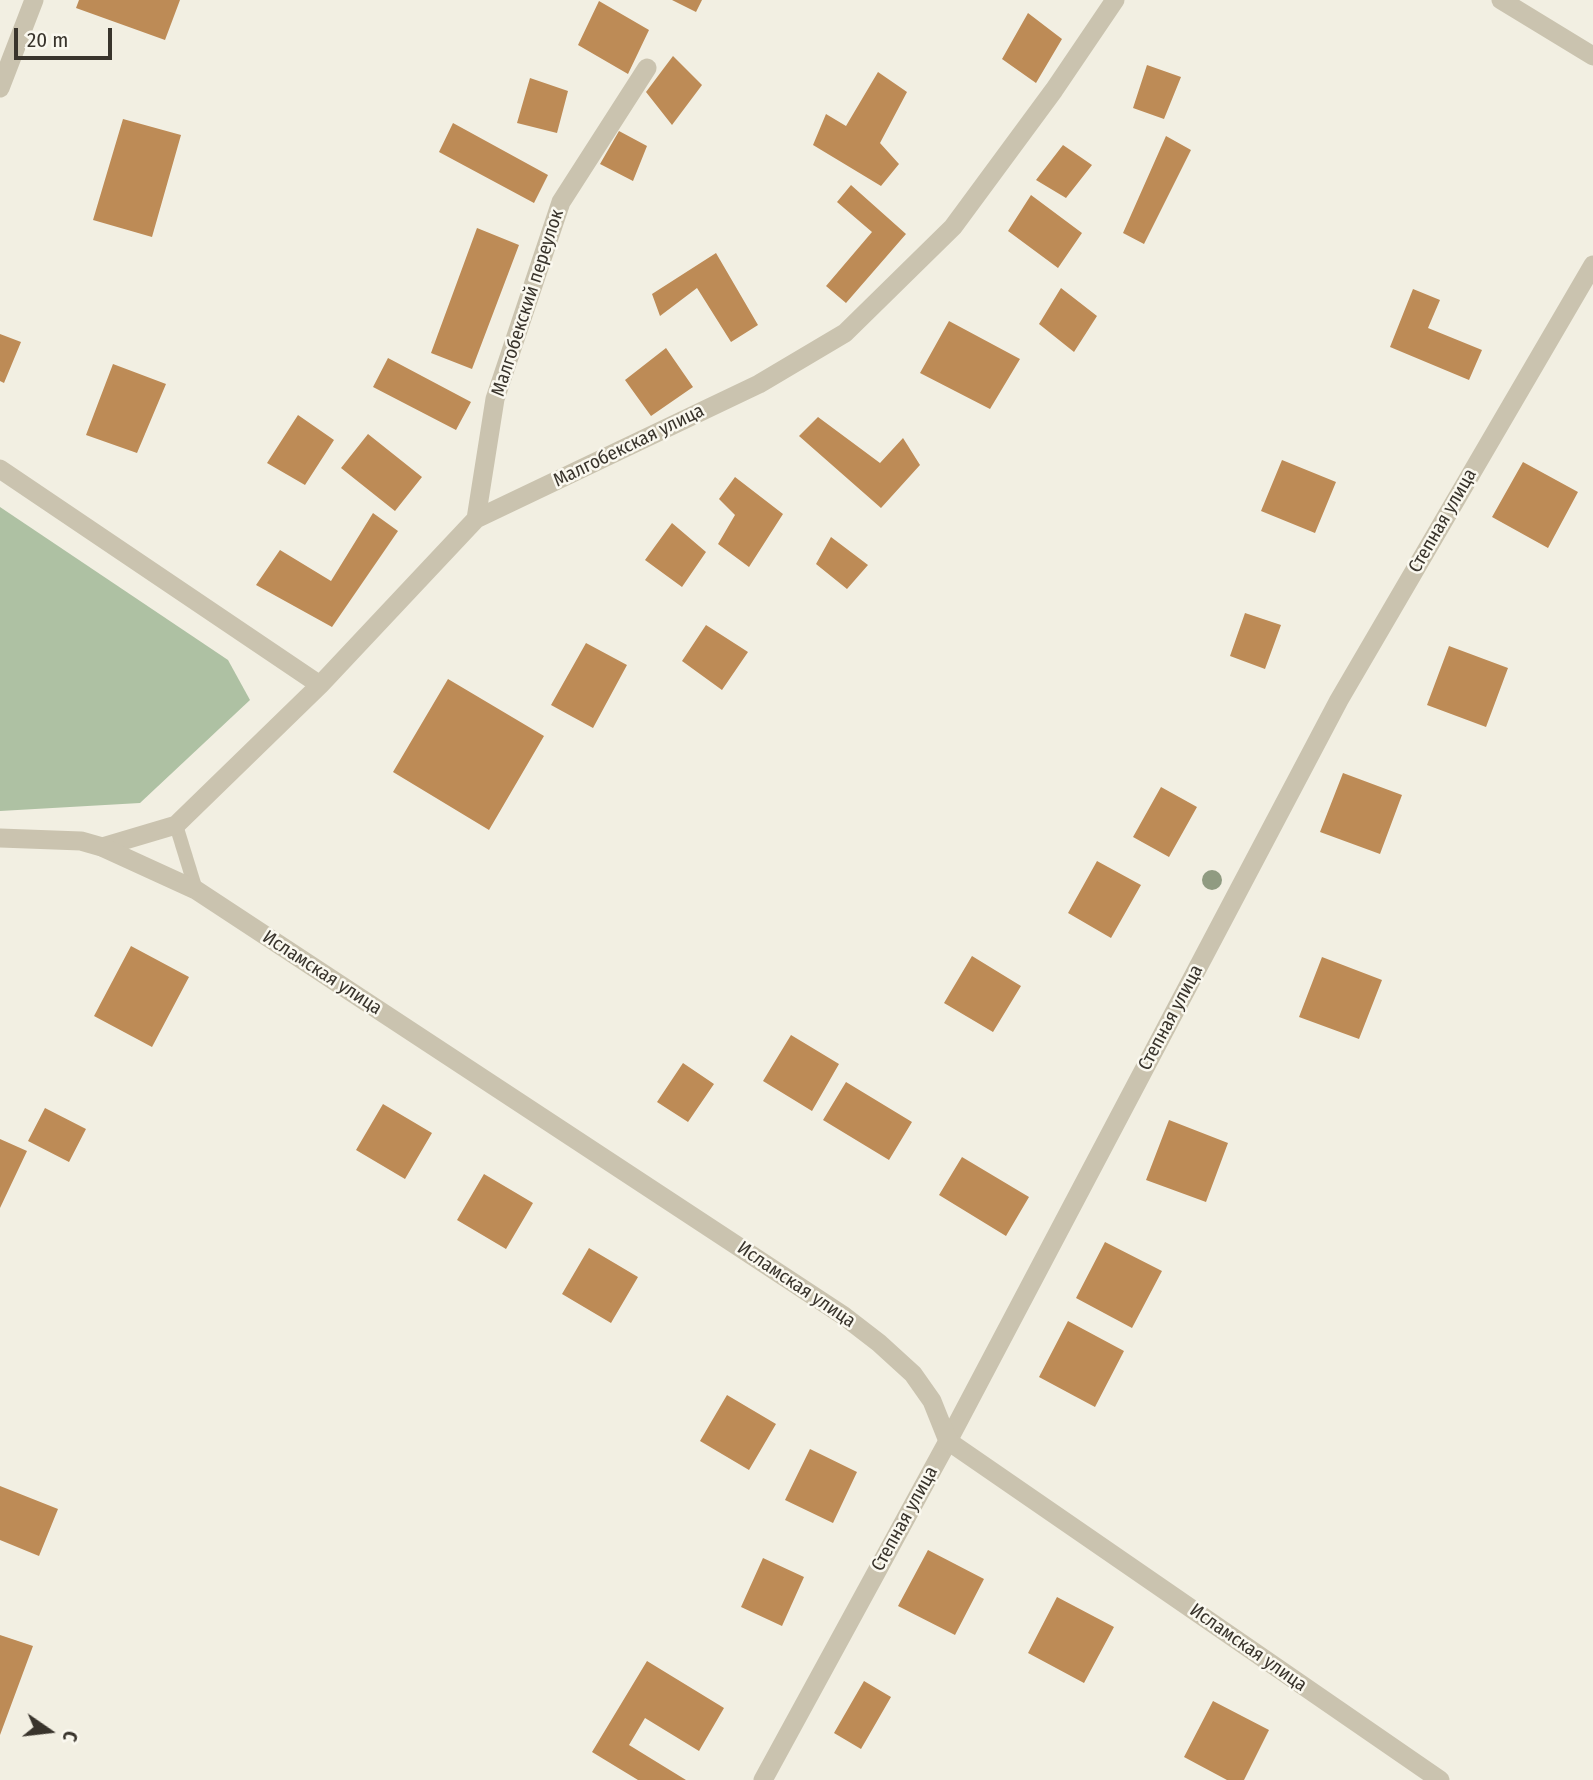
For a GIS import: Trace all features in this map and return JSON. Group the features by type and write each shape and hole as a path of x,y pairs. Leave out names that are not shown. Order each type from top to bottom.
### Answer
{"street":[{"path":"0,88 34,0"},
{"name":"Малгобекская улица","path":"102,847 176,825 320,685 476,519 759,384 845,333 953,227 1054,90 1115,0"},
{"path":"1502,0 1593,56"},
{"name":"Малгобекский переулок","path":"476,519 495,400 561,202 647,68"},
{"name":"Степная улица","path":"763,1780 948,1441 1339,700 1593,265"},
{"path":"0,469 320,685"},
{"path":"0,838 81,841 102,847"},
{"name":"Исламская улица","path":"102,847 196,890 844,1316 913,1374 932,1401 948,1441 1440,1780"}],"lane":[{"path":"176,825 196,890"}],"green space":[{"path":"0,507 228,660 250,700 140,803 0,811"}],"building":[{"path":"79,0 180,0 165,40 76,8"},
{"path":"672,0 702,0 696,12"},
{"path":"599,1 649,30 628,74 578,45"},
{"path":"1028,13 1062,39 1036,83 1002,59"},
{"path":"673,56 702,85 672,125 646,92"},
{"path":"1147,65 1181,77 1164,119 1133,108"},
{"path":"878,72 907,92 880,143 899,164 881,186 813,145 826,114 846,126"},
{"path":"530,78 568,91 557,133 517,123"},
{"path":"123,119 181,135 152,237 93,220"},
{"path":"453,123 548,175 534,203 439,152"},
{"path":"619,131 647,146 633,181 600,164"},
{"path":"1166,136 1191,150 1144,244 1123,233"},
{"path":"1063,145 1092,165 1066,198 1036,180"},
{"path":"851,185 906,234 846,303 826,286 872,232 837,202"},
{"path":"1031,195 1082,233 1058,268 1008,231"},
{"path":"477,228 519,245 472,369 431,353"},
{"path":"716,253 758,325 731,342 697,288 660,316 652,294"},
{"path":"1061,288 1097,316 1074,352 1039,324"},
{"path":"1413,289 1440,300 1428,328 1482,350 1469,380 1390,347"},
{"path":"949,321 1020,359 990,409 920,373"},
{"path":"0,334 21,342 4,383 0,381"},
{"path":"666,348 693,387 651,416 625,380"},
{"path":"388,358 471,402 456,430 373,387"},
{"path":"113,364 166,384 137,453 86,435"},
{"path":"298,415 334,440 305,485 267,463"},
{"path":"818,417 880,463 903,438 920,465 881,508 799,436"},
{"path":"368,434 422,477 395,511 341,468"},
{"path":"1282,460 1336,482 1315,533 1261,511"},
{"path":"1523,462 1578,492 1548,548 1492,517"},
{"path":"735,477 783,514 749,567 718,544 735,515 719,499"},
{"path":"373,513 398,531 332,627 256,585 280,550 331,581"},
{"path":"672,523 706,552 682,587 645,560"},
{"path":"831,537 868,565 847,589 816,564"},
{"path":"1245,613 1281,625 1265,669 1230,656"},
{"path":"706,625 748,652 722,690 682,661"},
{"path":"586,643 627,665 593,728 551,705"},
{"path":"1449,646 1508,668 1486,727 1427,705"},
{"path":"448,679 544,736 489,830 393,772"},
{"path":"1343,773 1402,795 1380,854 1320,832"},
{"path":"1161,787 1197,807 1169,857 1133,837"},
{"path":"1097,861 1141,885 1111,938 1068,913"},
{"path":"131,946 189,977 152,1047 94,1016"},
{"path":"972,956 1021,986 993,1032 944,1003"},
{"path":"1322,957 1382,980 1359,1039 1299,1017"},
{"path":"791,1035 839,1064 812,1111 763,1081"},
{"path":"683,1063 714,1084 688,1122 657,1102"},
{"path":"846,1082 912,1122 889,1160 823,1120"},
{"path":"383,1104 432,1133 405,1179 356,1150"},
{"path":"45,1108 86,1129 69,1162 28,1141"},
{"path":"1169,1120 1228,1143 1206,1202 1146,1180"},
{"path":"0,1139 27,1151 0,1208"},
{"path":"962,1157 1029,1197 1006,1236 939,1195"},
{"path":"484,1174 533,1203 506,1249 457,1220"},
{"path":"1105,1242 1162,1271 1132,1328 1076,1298"},
{"path":"589,1248 638,1277 611,1323 562,1294"},
{"path":"1068,1321 1124,1351 1095,1407 1039,1377"},
{"path":"727,1395 776,1424 749,1470 700,1441"},
{"path":"810,1449 857,1472 833,1523 785,1500"},
{"path":"0,1486 58,1509 39,1556 0,1540"},
{"path":"928,1550 984,1579 955,1635 898,1606"},
{"path":"763,1558 804,1577 782,1626 741,1607"},
{"path":"1057,1597 1114,1627 1084,1683 1028,1653"},
{"path":"0,1635 33,1646 0,1735"},
{"path":"647,1661 724,1708 699,1751 645,1718 629,1745 686,1780 638,1780 592,1752"},
{"path":"864,1681 891,1697 861,1749 834,1733"},
{"path":"1213,1701 1269,1730 1244,1780 1227,1780 1184,1757"}]}
